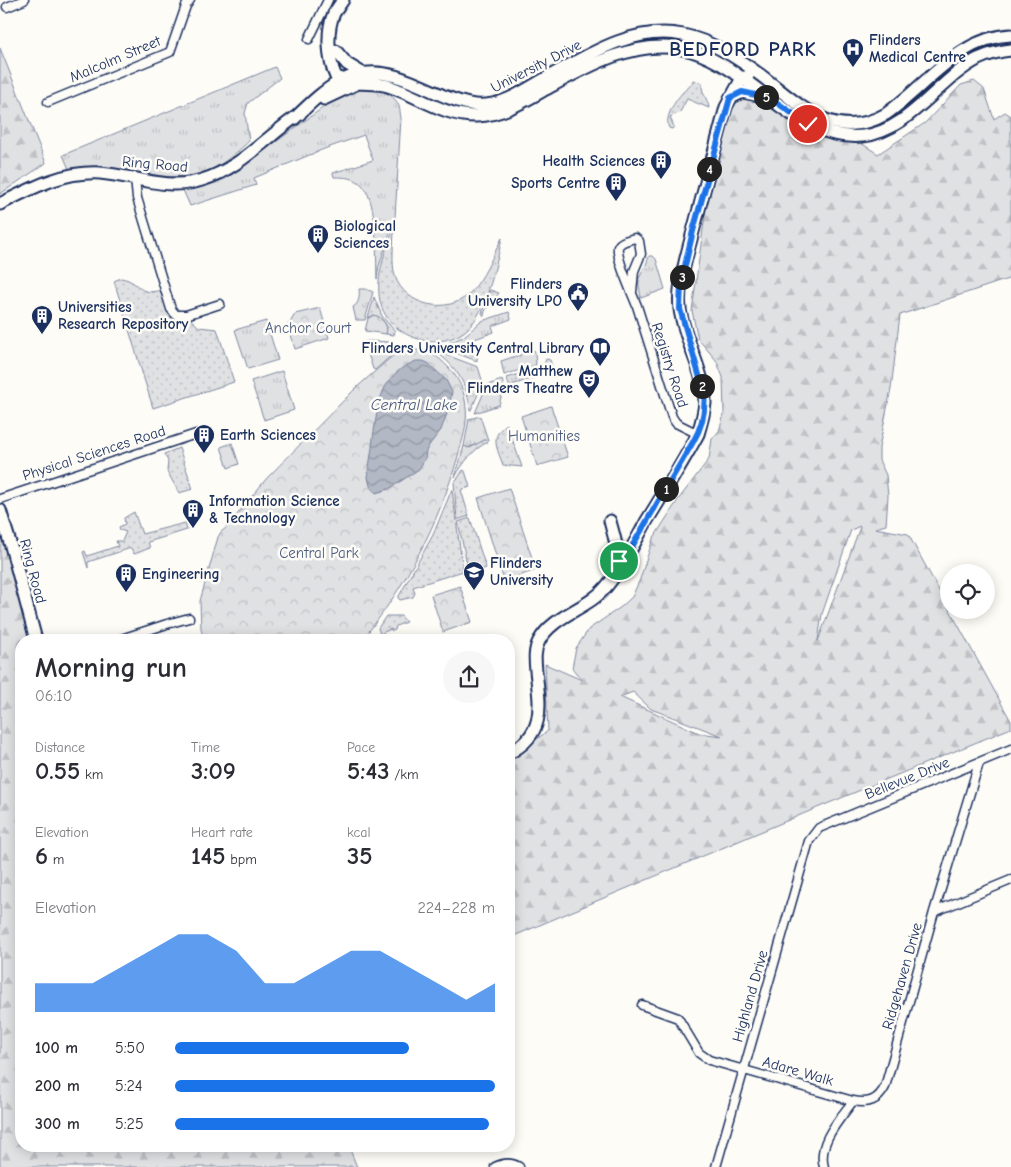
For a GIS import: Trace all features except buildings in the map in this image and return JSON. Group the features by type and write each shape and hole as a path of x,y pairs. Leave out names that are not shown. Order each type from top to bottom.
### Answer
{"street":[{"path":"7,7 24,0"},
{"name":"Malcolm Street","path":"48,102 170,52 186,6 190,0"},
{"path":"309,39 328,0"},
{"path":"343,0 335,12 330,30 332,65 336,77 343,79 336,51 335,34 337,22 350,0"},
{"name":"University Drive","path":"343,79 360,78 377,72 419,85 462,102 475,106 485,106 513,97 583,59 636,36 670,33 699,40 726,52 761,75 814,115 833,123 858,124 877,119 892,110 946,63 964,51 993,37 1011,35"},
{"path":"699,40 733,60 739,67 742,78"},
{"name":"University Drive","path":"360,78 382,84 445,110 477,116 504,110 600,61 638,50 658,47 683,49 700,54 724,66 816,128 839,136 864,136 884,129 903,119 965,68 978,60 1011,50"},
{"path":"336,51 360,78"},
{"path":"322,97 332,65"},
{"path":"724,66 728,77 730,98"},
{"path":"515,749 528,739 539,717 540,697 535,658 536,648 541,638 550,627 600,594 616,574 698,434 705,402 701,380 680,309 681,283 688,249 730,98 742,78 761,75"},
{"name":"Ring Road","path":"322,97 360,78"},
{"name":"Ring Road","path":"0,204 42,183 80,173 102,173 180,184 202,180 231,167 343,79"},
{"path":"405,93 413,91 419,85"},
{"path":"730,98 742,92 770,98"},
{"path":"135,179 137,198 171,309 176,315 186,314 220,304"},
{"name":"Registry Road","path":"632,292 634,271 642,252 639,241 635,238 621,243 618,248 621,265 632,292 672,417 676,423 698,434"},
{"name":"Physical Sciences Road","path":"0,499 196,434"},
{"name":"Ring Road","path":"0,510 34,634"},
{"path":"610,521 619,561 616,574"},
{"path":"137,634 189,618"},
{"name":"Bellevue Drive","path":"814,834 819,828 1011,749"},
{"name":"Ridgehaven Drive","path":"853,1101 863,1103 872,1101 880,1096 885,1087 934,912 979,763"},
{"name":"Highland Drive","path":"716,1167 810,841 814,834"},
{"path":"934,912 1011,880"},
{"name":"Adare Walk","path":"642,1005 678,1018 699,1053 709,1060 853,1101"},
{"path":"824,1167 822,1154 825,1142 853,1101"},
{"path":"495,1167 510,1163 519,1167"}],"green space":[{"path":"0,48 46,163 0,194"},
{"path":"275,67 280,78 248,103 245,113 249,141 232,156 212,169 199,174 176,177 97,168 69,169 63,155"},
{"path":"693,80 702,83 709,108 687,99 680,112 670,117 674,127 672,129 669,128 668,119 671,109"},
{"path":"974,81 984,89 994,119 1005,112 1011,116 1011,278 900,315 891,389 879,448 879,460 886,475 888,496 886,525 875,528 908,534 940,592 940,619 955,619 1011,721 1011,728 515,935 515,754 548,731 545,664 582,680 572,668 576,648 589,629 632,597 653,539 678,500 709,459 712,439 719,431 724,414 723,377 716,360 698,339 692,311 713,155 735,101 743,96 770,98 808,124 850,136 878,154 925,123 961,85","holes":["860,526 818,641 822,614 851,530","633,692 651,709 722,736 699,733 620,697"]},
{"path":"361,89 376,90 390,95 398,104 401,118 395,217 379,266 377,279 374,217 368,194 363,186 353,179 334,177 333,173 373,160 364,135 324,149 254,178 256,185 190,206 183,190 225,179 332,101"},
{"path":"394,227 393,265 395,276 400,286 408,294 428,304 450,304 469,294 483,275 502,238 491,283 482,306 472,324 461,334 448,339 434,341 419,339 406,334 394,326 385,314 380,301 379,282 382,263"},
{"path":"649,256 653,256 656,259 665,289 641,298 638,280"},
{"path":"121,278 128,280 144,291 165,289 171,309 186,315 199,327 217,329 234,382 153,408 114,281"},
{"path":"359,289 373,292 365,320 356,320 353,307 359,300"},
{"path":"490,290 499,293 485,311 484,316 482,313"},
{"path":"374,297 382,316 395,331 394,335 386,334 386,325 380,318 374,315 368,318"},
{"name":"Anchor Court","path":"320,308 329,338 295,349 288,324 295,314"},
{"path":"509,312 511,319 492,326 494,332 453,347 451,351 443,348 443,345 463,337 482,321"},
{"path":"374,315 381,318 386,324 388,329 386,334 365,331 368,318"},
{"path":"266,321 278,360 248,369 235,330"},
{"path":"364,342 390,342 395,352 375,370"},
{"path":"473,342 478,344 477,361 453,352 455,348"},
{"name":"Central Park","path":"416,350 426,352 438,357 445,363 461,386 466,414 461,444 441,505 419,553 393,598 367,634 202,634 200,601 221,532 267,478 356,388 397,352"},
{"path":"534,350 536,365 504,375 501,361"},
{"path":"441,353 478,367 483,383 471,410 461,379 452,366 440,355"},
{"path":"546,359 550,360 552,366 550,373 509,386 507,378 543,367"},
{"path":"282,371 294,410 264,420 251,381"},
{"path":"502,380 504,386 499,405 475,413 487,385"},
{"name":"Humanities","path":"551,406 568,457 537,466 521,416"},
{"path":"480,416 488,440 467,448 464,446 469,419"},
{"path":"507,424 522,467 503,465 496,438 501,429"},
{"path":"484,440 488,440 488,442 469,456 455,477 464,446 470,448"},
{"path":"232,443 239,464 228,468 221,447"},
{"path":"179,448 193,489 179,493 167,471 168,461 164,454"},
{"path":"463,470 470,487 461,490 469,516 457,520 454,482"},
{"path":"509,488 536,570 504,581 478,498"},
{"path":"452,489 463,571 413,587 415,593 413,597 400,600 398,598 433,535"},
{"path":"134,512 142,534 185,523 187,530 148,542 150,548 134,554 131,548 88,562 88,568 83,552 85,551 87,556 118,546 116,541 122,541 126,532 120,530 119,527 125,524 124,518"},
{"path":"470,518 486,568 472,573 468,569 458,522"},
{"path":"0,525 28,634 15,634 15,1152 351,1152 357,1167 0,1167"},
{"path":"460,586 472,622 443,632 431,595"},
{"path":"386,616 401,616 406,622 396,626 395,630 392,631 391,629 383,634 380,634 378,628"}],"water":[{"name":"Central Lake","path":"416,361 428,363 446,380 452,392 448,411 441,430 426,451 425,459 419,469 389,489 376,493 370,486 368,477 379,402 388,383 395,374"}],"place":[{"name":"Flinders Medical Centre","path":"853,68"},
{"name":"Health Sciences","path":"661,180"},
{"name":"Sports Centre","path":"616,202"},
{"name":"Biological Sciences","path":"318,254"},
{"name":"Flinders University LPO","path":"578,312"},
{"name":"Universities Research Repository","path":"42,335"},
{"name":"Flinders University Central Library","path":"600,367"},
{"name":"Matthew Flinders Theatre","path":"589,399"},
{"name":"Earth Sciences","path":"204,454"},
{"name":"Information Science & Technology","path":"193,529"},
{"name":"Flinders University","path":"474,591"},
{"name":"Engineering","path":"126,593"}],"district":[{"name":"BEDFORD PARK","path":"743,49"}],"route":[{"path":"619,561 616,574 698,434 704,412 704,392 680,309 680,294 686,258 726,107 730,98 738,92 742,92 770,98 808,124"}]}
